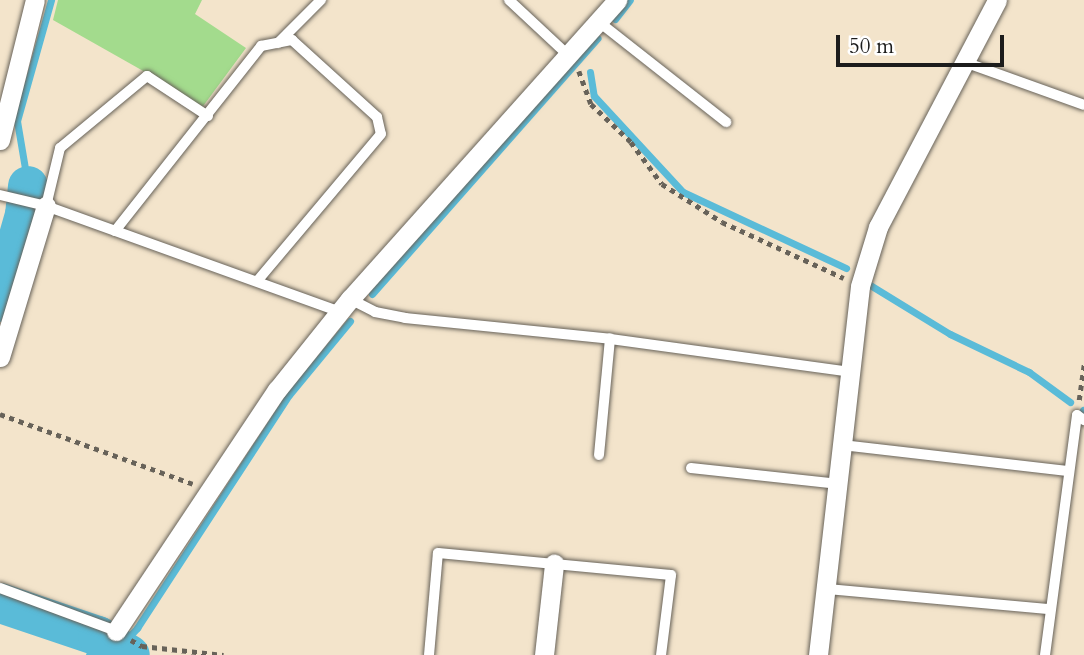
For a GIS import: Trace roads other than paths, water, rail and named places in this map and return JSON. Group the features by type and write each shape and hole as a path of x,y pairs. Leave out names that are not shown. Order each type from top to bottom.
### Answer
{"street":[{"path":"0,140 35,0"},
{"path":"116,631 277,390 345,306 574,63 599,22 617,0"},
{"path":"818,655 860,286 878,228 915,151 967,63 997,0"},
{"path":"0,357 46,206"},
{"path":"544,655 554,564"}],"lane":[{"path":"278,43 321,0"},
{"path":"509,0 574,63"},
{"path":"599,22 726,122"},
{"path":"115,231 261,46 292,40 377,117 381,134 257,281"},
{"path":"967,63 1084,105"},
{"path":"46,206 60,148 147,76 208,116"},
{"path":"0,195 46,206 257,281 345,306 405,318 610,339 852,373"},
{"path":"599,455 610,339"},
{"path":"1045,655 1048,609 1068,471 1080,417"},
{"path":"842,445 1068,471"},
{"path":"691,468 839,484"},
{"path":"429,655 439,553 671,575 661,655"},
{"path":"0,589 116,631"},
{"path":"827,589 1048,609"}],"waterway":[{"path":"28,186 17,121 51,0"},
{"path":"615,19 630,0"},
{"path":"372,294 598,38"},
{"path":"590,72 594,96 683,192 846,268"},
{"path":"0,302 25,215 28,186"},
{"path":"870,285 950,334 1029,372 1070,402"},
{"path":"112,655 137,628 289,395 350,321"},
{"path":"0,603 98,636 130,655"},
{"path":"89,655 98,636"}]}
